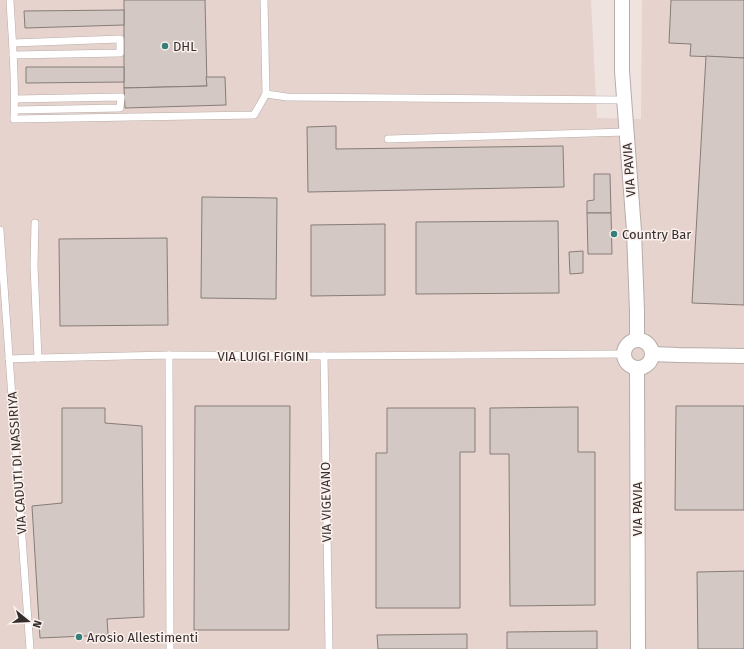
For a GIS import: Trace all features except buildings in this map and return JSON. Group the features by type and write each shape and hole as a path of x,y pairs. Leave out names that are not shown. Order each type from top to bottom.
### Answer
{"street":[{"name":"VIA PAVIA","path":"622,0 622,71 634,238 637,340"},
{"path":"637,340 644,341 650,347 652,354 650,362 644,367 636,368 630,366 625,361 623,354 625,348 630,342 637,340"},
{"path":"652,354 744,356"},
{"name":"VIA PAVIA","path":"636,368 638,649"}],"lane":[{"path":"10,0 15,99 14,119 254,115 266,94 264,0"},
{"path":"12,43 120,39 120,52 13,55"},
{"path":"266,94 287,97 624,100"},
{"path":"15,99 121,96 120,108 15,110"},
{"path":"388,139 626,132"},
{"path":"35,223 34,266 38,358"},
{"name":"VIA CADUTI DI NASSIRIYA","path":"0,230 30,649"},
{"name":"VIA LUIGI FIGINI","path":"9,359 168,355 324,356 623,354"},
{"path":"168,355 170,649"},
{"name":"VIA VIGEVANO","path":"324,356 329,649"}],"shaded area":[{"path":"0,0 591,0 597,118 641,119 642,0 744,0 744,649 0,649"}],"place":[{"name":"DHL","path":"165,46"},
{"name":"Country Bar","path":"614,234"},
{"name":"Arosio Allestimenti","path":"79,637"}]}
